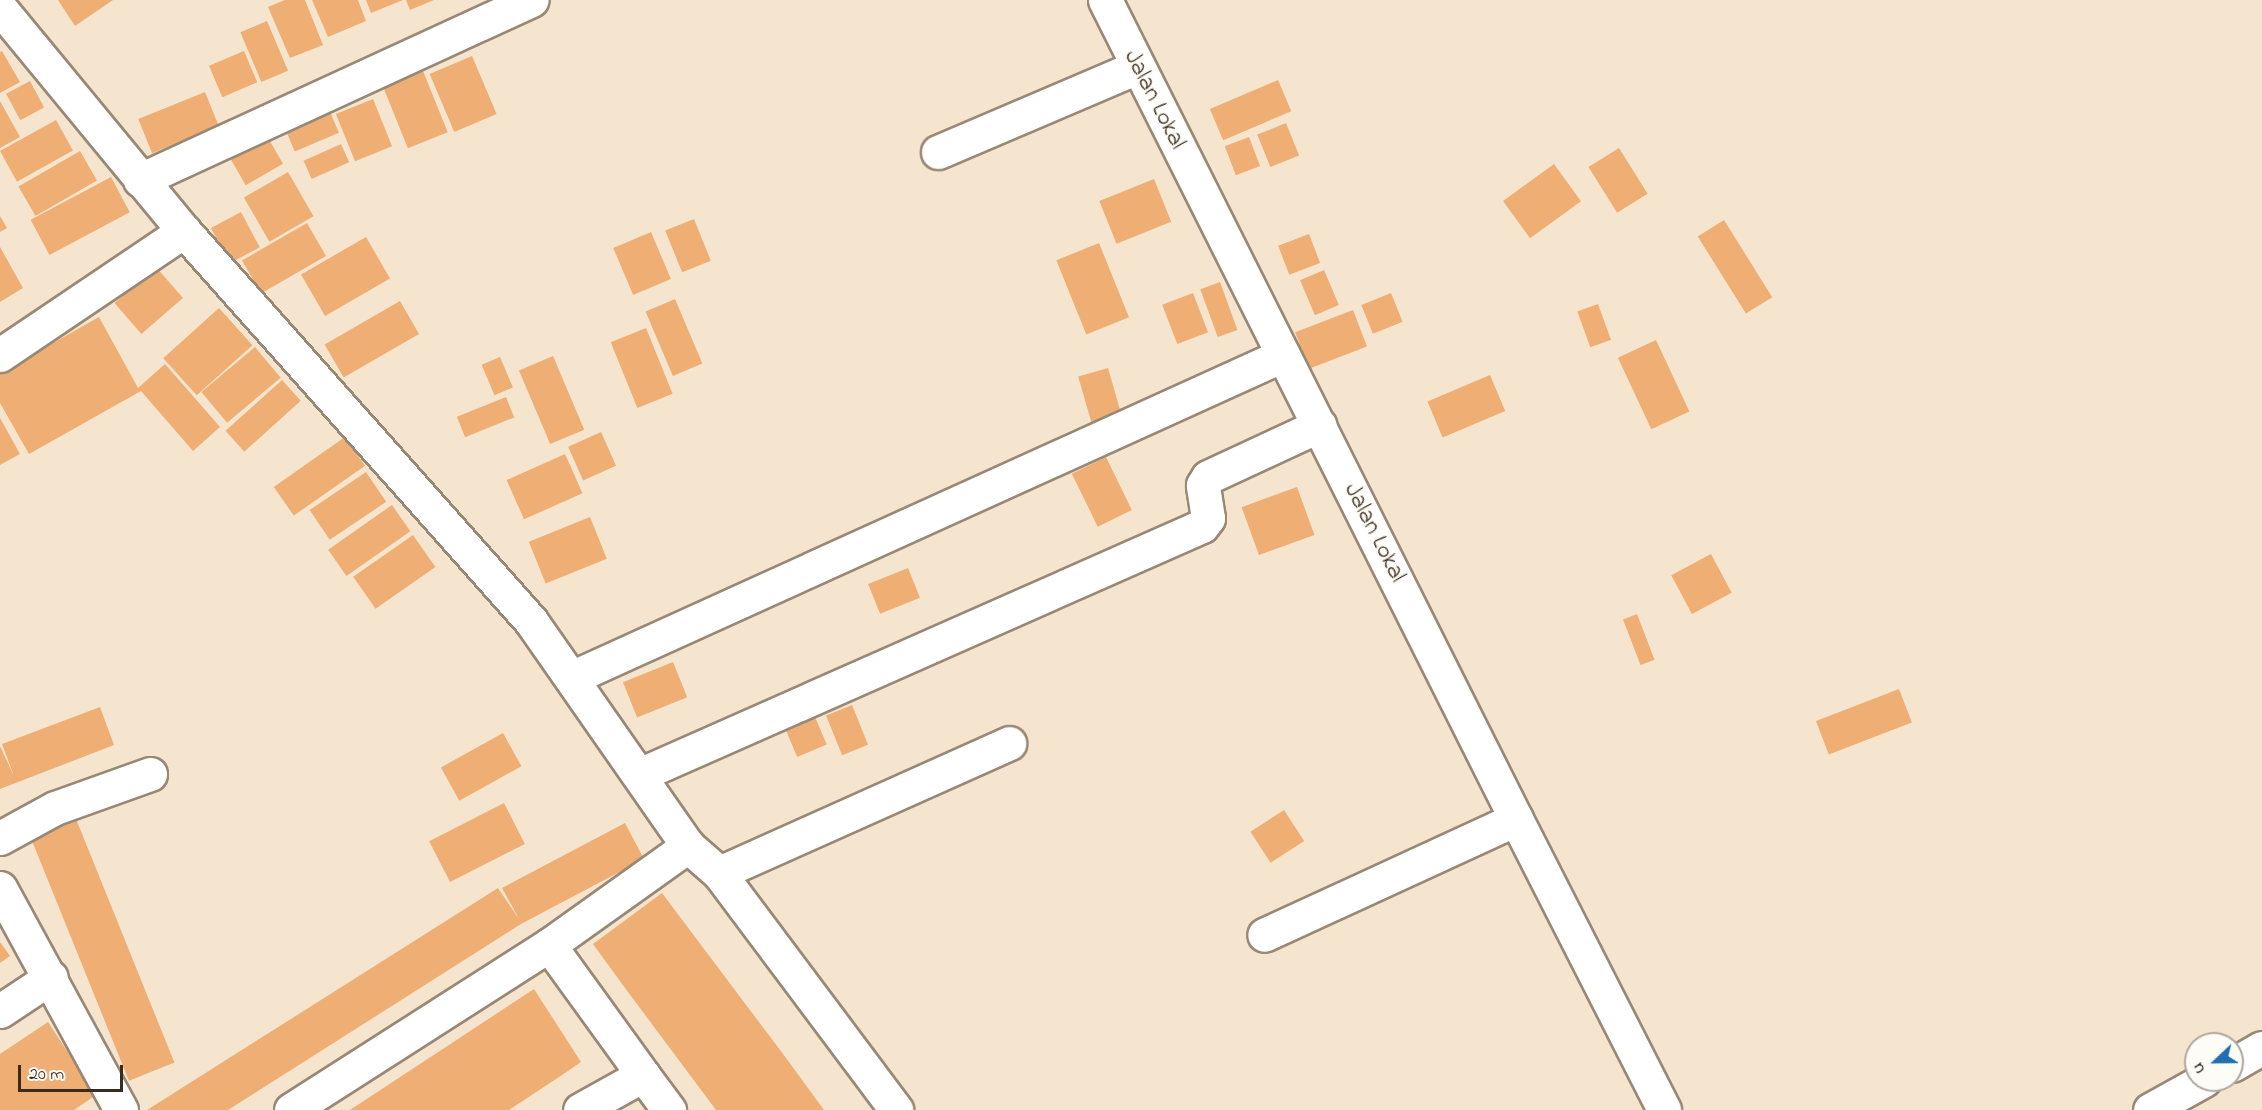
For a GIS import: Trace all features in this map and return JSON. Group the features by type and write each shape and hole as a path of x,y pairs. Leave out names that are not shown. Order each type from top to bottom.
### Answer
{"street":[{"path":"140,180 532,0"},
{"name":"Jalan Lokal","path":"1105,0 1664,1110"},
{"path":"0,8 184,231 531,621 640,774 688,846 719,873 896,1110"},
{"path":"938,152 1137,67"},
{"path":"0,355 184,231"},
{"path":"571,678 1283,355"},
{"path":"640,774 1202,526 1208,518 1203,485 1208,477 1320,425"},
{"path":"719,873 1009,743"},
{"path":"0,838 55,808 150,774"},
{"path":"1264,934 1516,819"},
{"path":"291,1110 549,945 688,846"},
{"path":"0,888 51,977 121,1110"},
{"path":"549,945 669,1110"},
{"path":"0,1011 51,977"},
{"path":"580,1110 643,1075"},
{"path":"2150,1110 2184,1091"}],"building":[{"path":"58,0 113,0 75,26"},
{"path":"285,0 305,0 323,45 290,58 268,7"},
{"path":"312,0 358,0 366,21 328,37"},
{"path":"366,0 403,0 371,13"},
{"path":"406,0 434,0 410,10"},
{"path":"267,21 288,71 261,82 240,32"},
{"path":"2,51 20,82 0,93 0,52"},
{"path":"244,51 257,82 222,97 209,66"},
{"path":"472,56 497,114 454,132 430,74"},
{"path":"423,71 448,132 408,148 383,87"},
{"path":"1278,80 1291,111 1223,140 1210,109"},
{"path":"30,81 44,107 20,120 6,94"},
{"path":"205,92 219,126 152,153 138,119"},
{"path":"373,99 392,146 355,161 336,114"},
{"path":"0,101 20,137 0,148"},
{"path":"328,107 339,133 295,152 284,126"},
{"path":"56,120 73,151 17,182 0,151"},
{"path":"1286,123 1299,155 1270,167 1257,135"},
{"path":"267,136 283,164 246,185 230,158"},
{"path":"1249,137 1260,166 1236,175 1225,146"},
{"path":"341,144 349,162 312,179 304,161"},
{"path":"1619,148 1648,194 1617,213 1588,167"},
{"path":"80,151 97,180 36,216 19,186"},
{"path":"1554,164 1581,201 1530,238 1503,201"},
{"path":"288,172 314,216 269,242 244,198"},
{"path":"111,177 130,212 49,255 31,220"},
{"path":"1154,179 1171,222 1117,244 1099,201"},
{"path":"241,212 260,247 230,263 211,228"},
{"path":"0,216 7,228 0,232"},
{"path":"694,219 711,261 682,272 665,231"},
{"path":"1724,220 1772,297 1746,314 1698,236"},
{"path":"307,223 326,256 261,293 242,260"},
{"path":"651,232 671,279 633,295 613,248"},
{"path":"1309,234 1320,263 1289,275 1278,246"},
{"path":"366,237 390,279 325,316 301,274"},
{"path":"1099,243 1129,317 1086,334 1056,260"},
{"path":"0,247 23,288 0,302"},
{"path":"156,267 183,298 141,334 114,303"},
{"path":"1324,270 1339,305 1315,315 1300,280"},
{"path":"1220,282 1237,330 1218,337 1200,289"},
{"path":"1193,293 1208,332 1177,344 1162,305"},
{"path":"1391,293 1403,322 1373,334 1361,305"},
{"path":"675,299 702,363 673,376 646,312"},
{"path":"400,301 419,334 344,377 325,344"},
{"path":"1598,304 1611,340 1590,347 1577,312"},
{"path":"219,308 252,345 197,395 163,358"},
{"path":"1353,310 1367,346 1309,369 1295,332"},
{"path":"99,317 138,388 165,364 220,427 193,451 141,391 29,454 0,403 0,373"},
{"path":"646,328 673,394 637,408 611,342"},
{"path":"1656,340 1689,412 1651,429 1618,358"},
{"path":"255,347 281,378 227,423 201,392"},
{"path":"553,356 584,430 550,444 519,370"},
{"path":"500,357 513,387 494,395 482,365"},
{"path":"1108,368 1122,416 1092,425 1078,377"},
{"path":"1490,375 1505,411 1443,437 1427,402"},
{"path":"282,380 301,401 244,452 226,431"},
{"path":"506,397 514,417 465,437 457,417"},
{"path":"0,418 20,454 0,465"},
{"path":"601,432 616,466 583,480 568,447"},
{"path":"345,437 365,466 294,516 274,487"},
{"path":"565,454 582,493 524,519 507,480"},
{"path":"1106,457 1132,510 1098,527 1072,474"},
{"path":"366,472 386,502 330,540 310,510"},
{"path":"1297,487 1314,535 1259,555 1242,507"},
{"path":"392,505 410,531 346,576 328,550"},
{"path":"590,517 607,559 546,583 529,542"},
{"path":"413,535 435,567 376,609 353,577"},
{"path":"1711,554 1732,593 1692,614 1671,575"},
{"path":"908,568 920,598 880,614 868,584"},
{"path":"1637,614 1655,660 1641,665 1623,619"},
{"path":"673,662 687,697 637,717 623,682"},
{"path":"1899,689 1912,723 1829,755 1816,721"},
{"path":"852,705 868,745 842,755 826,715"},
{"path":"100,707 114,745 0,789 0,746 14,776 2,744"},
{"path":"815,717 827,745 797,757 786,730"},
{"path":"503,733 521,766 459,801 441,767"},
{"path":"504,803 525,844 450,882 429,841"},
{"path":"1284,810 1304,841 1271,863 1250,832"},
{"path":"74,814 174,1062 129,1081 29,832"},
{"path":"625,823 644,859 521,924 228,1110 147,1110 498,888 519,919 502,888"},
{"path":"662,893 824,1110 716,1110 593,944"},
{"path":"0,942 10,956 0,963"},
{"path":"534,989 581,1062 509,1110 350,1110"},
{"path":"48,1022 96,1095 74,1110 0,1110 0,1054"}]}
